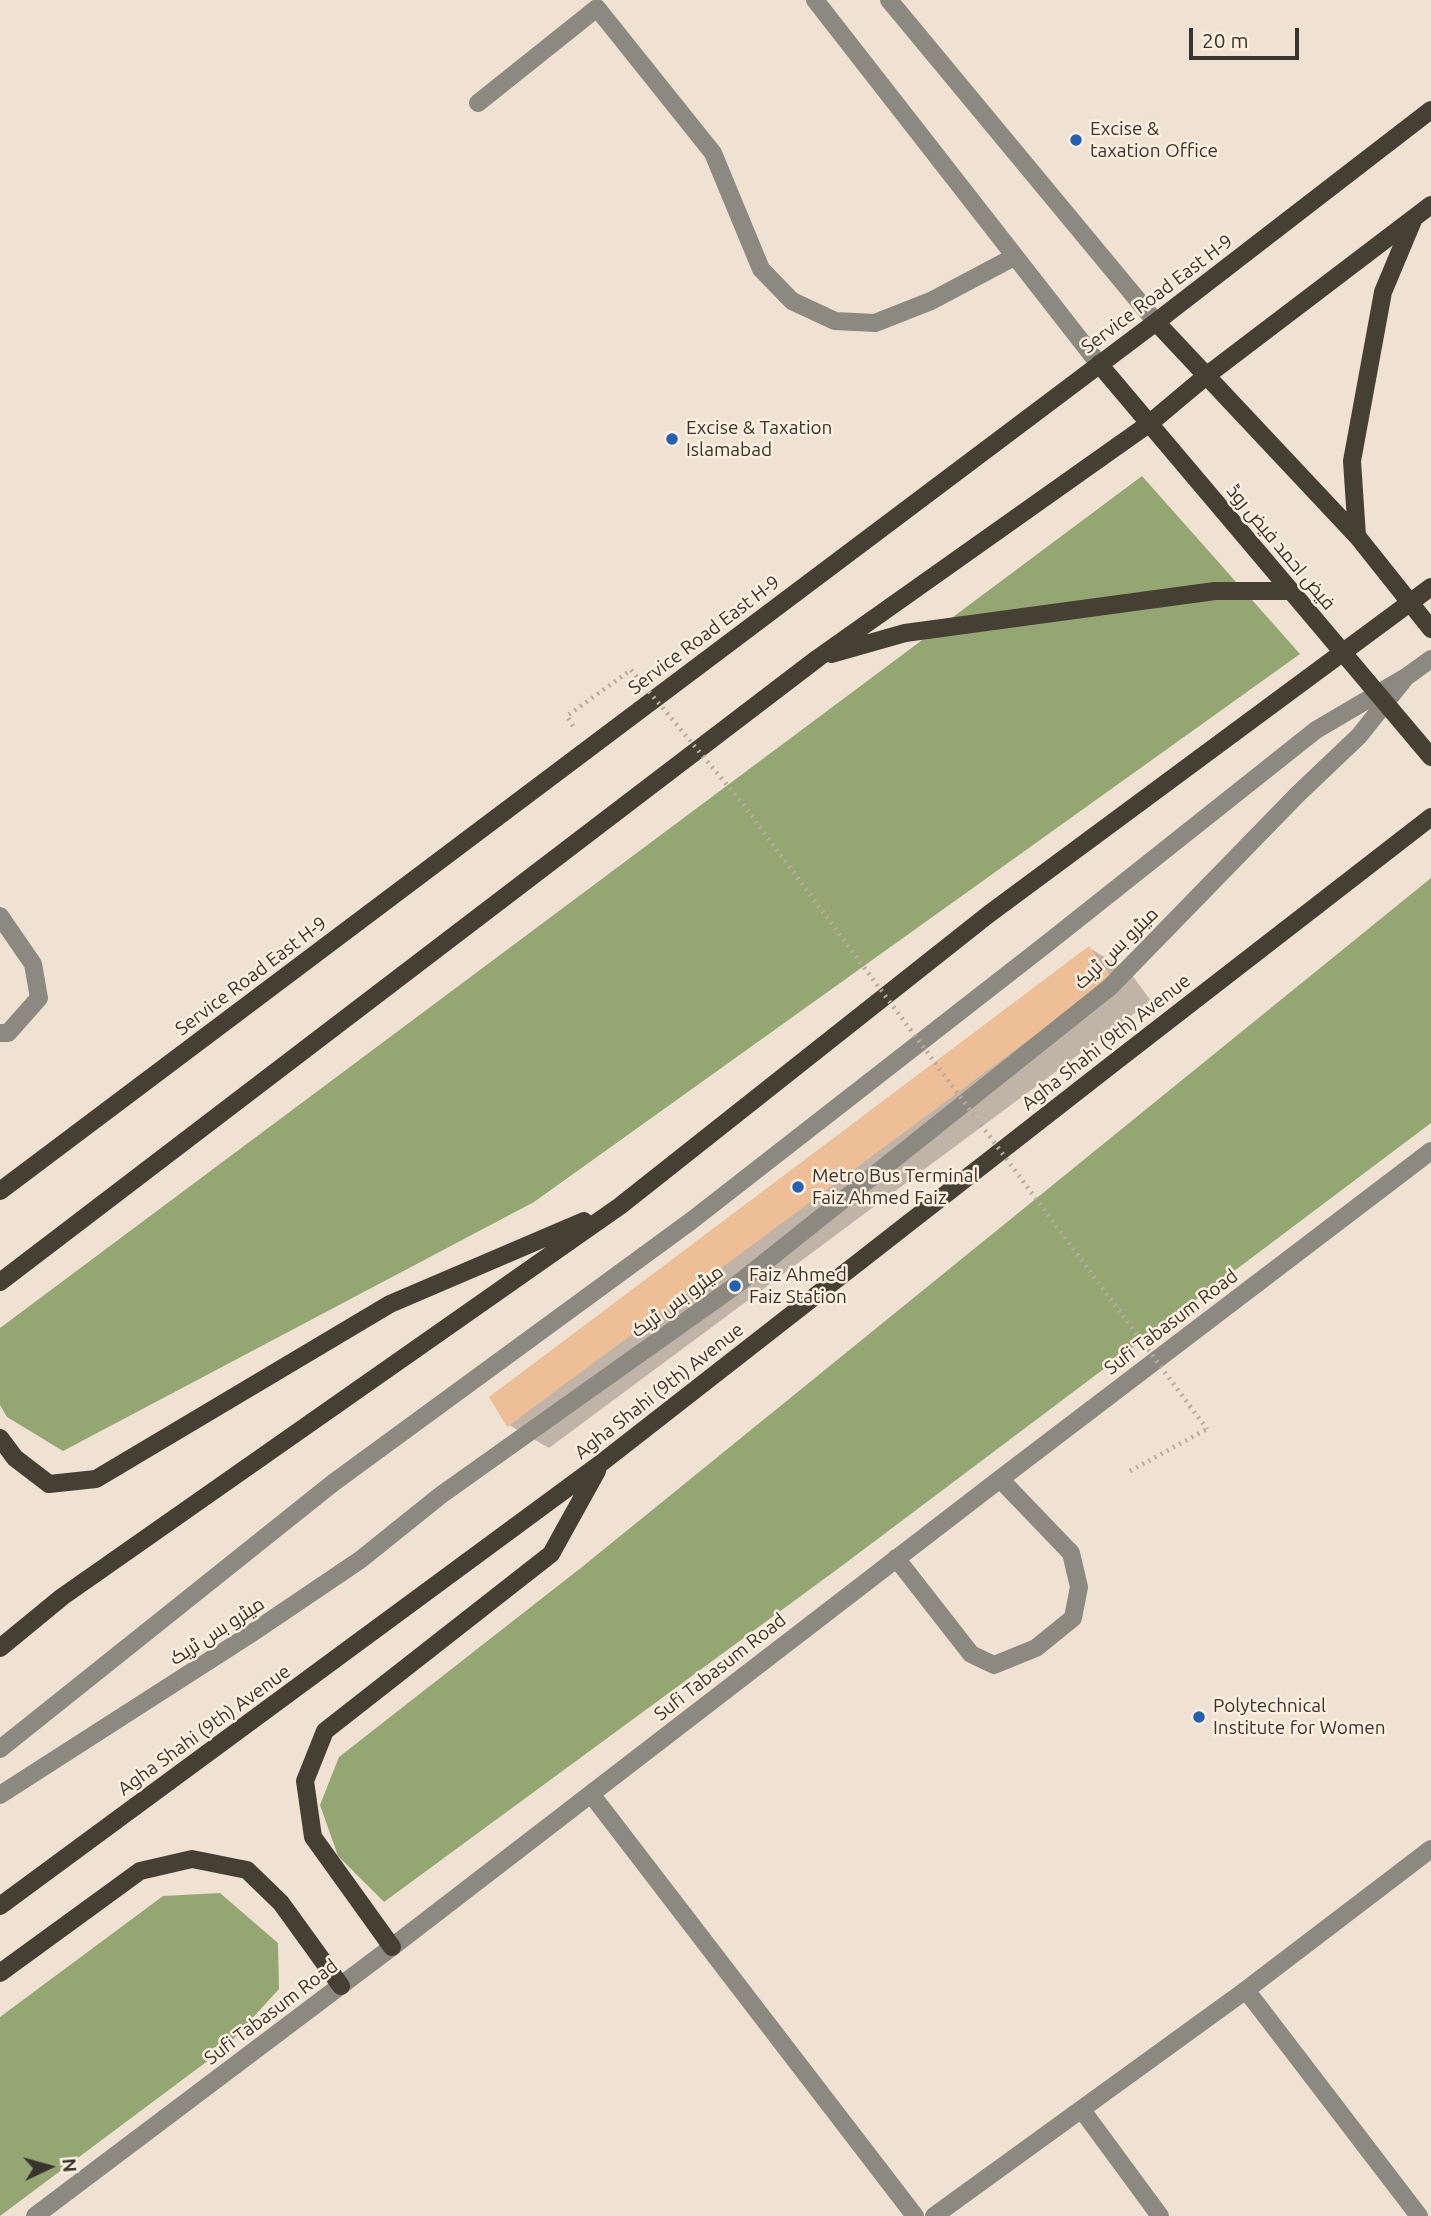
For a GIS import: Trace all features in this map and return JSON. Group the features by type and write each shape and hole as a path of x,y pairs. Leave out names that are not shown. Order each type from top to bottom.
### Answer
{"main road":[{"name":"Service Road East H-9","path":"0,1191 1156,322 1431,110"},
{"path":"0,1282 817,658 1150,423 1206,376 1431,205"},
{"path":"1357,536 1352,461 1383,292 1414,218"},
{"path":"1156,322 1357,536 1431,629"},
{"name":"فیض احمد فیض روڈ","path":"1099,364 1431,757"},
{"path":"0,1648 62,1597 620,1206 989,914 1431,587"},
{"path":"817,658 919,631 1215,591 1290,591"},
{"name":"Agha Shahi (9th) Avenue","path":"0,1906 600,1464 1431,817"},
{"path":"0,1438 15,1458 49,1484 96,1479 390,1304 620,1206"},
{"path":"391,1947 313,1837 305,1781 325,1731 551,1554 600,1464"},
{"path":"0,1973 140,1871 192,1859 247,1870 281,1903 341,1986"}],"street":[{"path":"816,0 1099,364"},
{"path":"889,0 1156,322"},
{"path":"478,103 597,8 713,153 761,269 792,301 835,321 875,323 931,301 1014,257"},
{"name":"میٹرو بس ٹریک","path":"0,1749 333,1483 691,1221 1049,943 1316,730 1406,677 1431,659"},
{"name":"میٹرو بس ٹریک","path":"0,1795 237,1643 360,1560 441,1495 746,1278 1111,987 1298,794 1359,736 1406,677"},
{"path":"0,916 33,964 39,998 8,1032 0,1033"},
{"name":"Sufi Tabasum Road","path":"35,2216 341,1986 896,1558 1431,1151"},
{"path":"896,1558 971,1654 994,1665 1036,1648 1073,1618 1079,1587 1071,1553 1000,1479"},
{"path":"591,1794 915,2216"},
{"path":"934,2216 1246,1990 1431,1849"},
{"path":"1246,1990 1419,2216"},
{"path":"1082,2110 1160,2216"}],"path":[{"path":"567,716 631,670 742,803 1207,1429 1130,1471"}],"green space":[{"path":"1142,476 1300,654 534,1202 63,1451 7,1417 0,1405 0,1328"},
{"path":"1431,878 1431,1123 839,1568 384,1902 338,1856 320,1805 339,1757 582,1567"},
{"path":"220,1893 278,1943 279,1989 225,2048 0,2216 0,2017 163,1896"}],"building":[{"name":"Metro Bus Terminal Faiz Ahmed Faiz","path":"1089,946 1112,978 507,1427 489,1397"}],"place":[{"name":"Excise & taxation Office","path":"1076,140"},
{"name":"Excise & Taxation Islamabad","path":"672,439"},
{"name":"Metro Bus Terminal Faiz Ahmed Faiz","path":"798,1187"},
{"name":"Faiz Ahmed Faiz Station","path":"735,1286"},
{"name":"Polytechnical Institute for Women","path":"1199,1717"}]}
